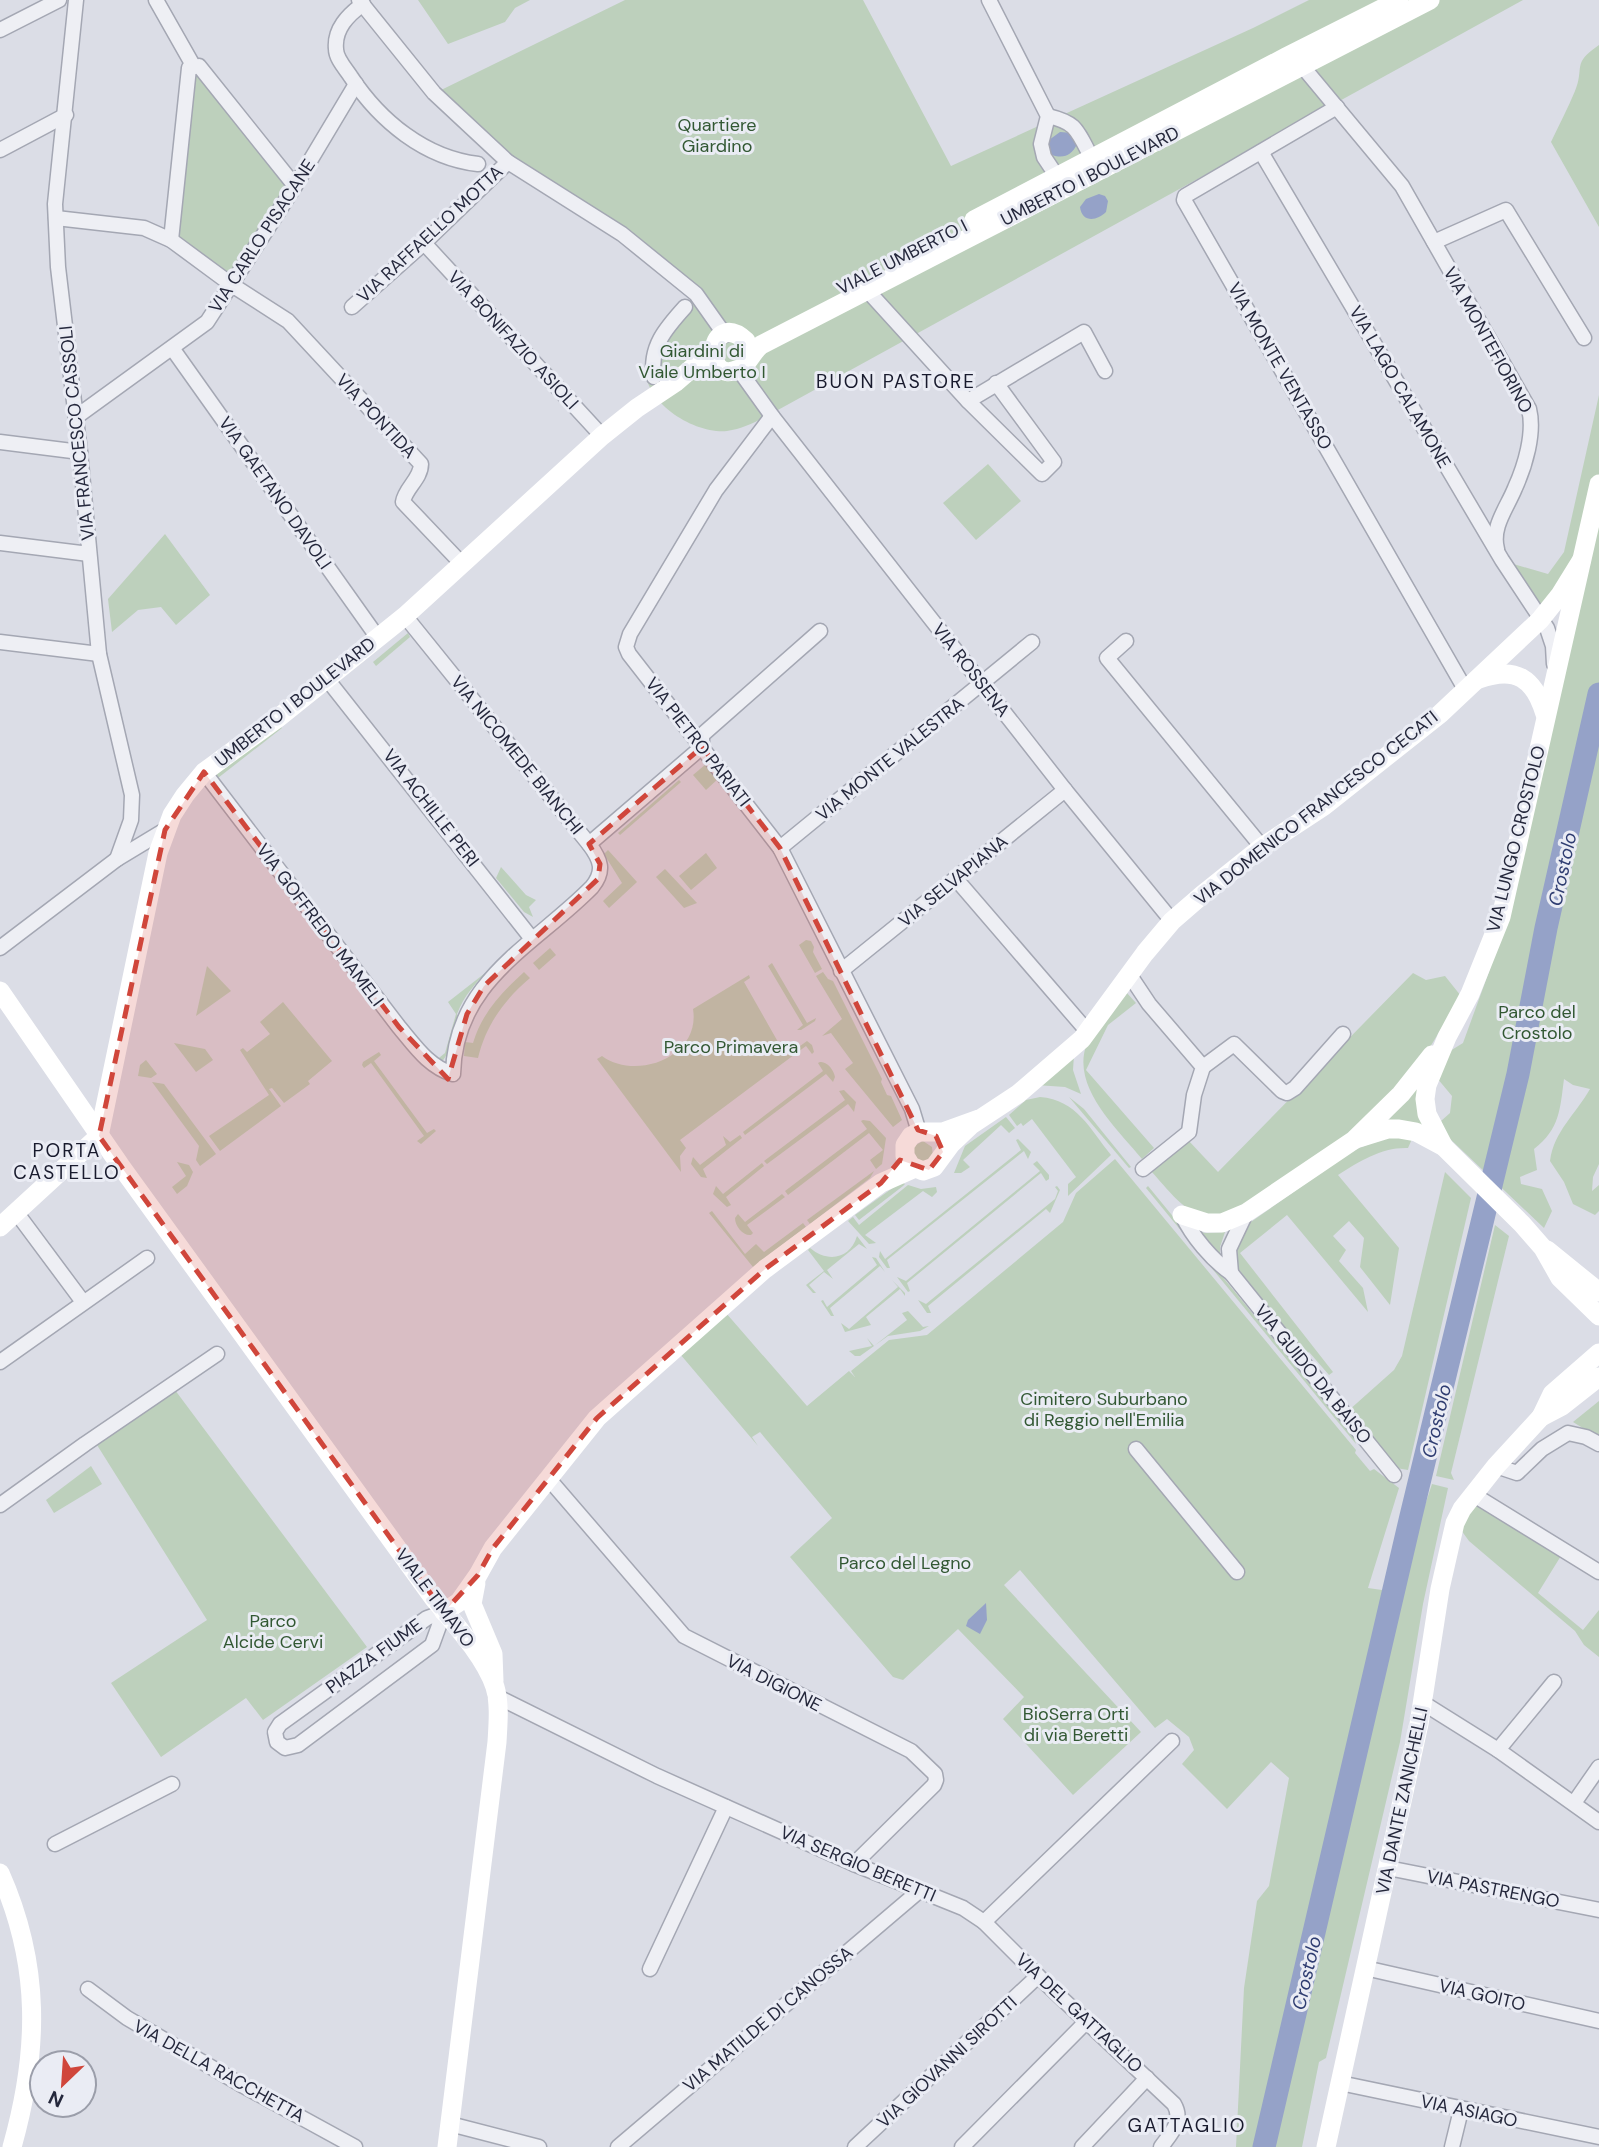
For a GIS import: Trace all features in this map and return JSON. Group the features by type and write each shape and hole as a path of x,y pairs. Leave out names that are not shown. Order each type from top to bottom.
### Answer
{"street":[{"path":"0,30 59,0"},
{"name":"VIA FRANCESCO CASSOLI","path":"76,0 55,204 58,267 80,452 99,654 132,795 131,820 117,859"},
{"path":"156,0 194,67"},
{"path":"989,0 1048,116 1041,144 1044,157 1052,169"},
{"name":"VIALE UMBERTO I","path":"726,340 755,334 1399,0"},
{"name":"UMBERTO I BOULEVARD","path":"676,382 738,364 761,345 1430,0"},
{"path":"478,164 446,158 397,128 387,121 356,84 338,57 335,47 344,21 361,2 434,93 508,162 622,234 696,294 726,340 748,344 738,364"},
{"path":"171,240 189,68 199,66 295,187"},
{"name":"VIA MONTEFIORINO","path":"1303,67 1402,186 1524,399 1531,417 1524,465 1496,530 1495,541 1502,560"},
{"name":"VIA CARLO PISACANE","path":"76,416 205,324 295,187 356,84"},
{"name":"VIA MONTE VENTASSO","path":"1337,107 1185,196 1184,200 1470,685"},
{"path":"0,150 66,115"},
{"path":"1048,116 1067,120 1088,150"},
{"name":"VIA LAGO CALAMONE","path":"1261,152 1540,620"},
{"name":"VIA RAFFAELLO MOTTA","path":"352,307 424,243 508,162"},
{"path":"1434,242 1506,210 1584,338"},
{"path":"56,218 144,228 171,240 232,285"},
{"name":"VIA BONIFAZIO ASIOLI","path":"424,243 602,436"},
{"name":"VIA PONTIDA","path":"232,285 288,321 421,464 420,473 404,495 403,502 462,564"},
{"path":"867,290 968,401 1042,474 1054,462 996,383"},
{"path":"654,377 652,363 662,334 685,307"},
{"path":"968,401 1084,332 1105,371"},
{"path":"726,340 715,362 738,364"},
{"name":"UMBERTO I BOULEVARD","path":"99,1136 165,830 185,794 204,772 405,615 602,436 676,382 726,340"},
{"name":"VIA GAETANO DAVOLI","path":"172,348 378,638"},
{"path":"738,364 772,416"},
{"name":"VIA ROSSENA","path":"772,416 1065,790 1172,921"},
{"name":"VIA PIETRO PARIATI","path":"772,416 716,490 627,639 629,654 780,848 925,1133"},
{"path":"0,442 80,452"},
{"name":"VIA LUNGO CROSTOLO","path":"1543,1248 1450,1152 1430,1123 1425,1099 1427,1085 1447,1037 1470,994 1501,917 1599,484"},
{"path":"0,543 89,554"},
{"name":"VIA LUNGO CROSTOLO","path":"1555,672 1550,635 1540,620 1560,595 1581,561"},
{"name":"VIA NICOMEDE BIANCHI","path":"405,615 589,844 702,747 702,735 820,631"},
{"name":"VIA DOMENICO FRANCESCO CECATI","path":"979,1118 1018,1094 1055,1065 1082,1039 1172,921 1262,847 1324,806 1401,746 1540,620"},
{"path":"1126,641 1107,658 1262,847"},
{"path":"0,642 99,654"},
{"name":"VIA MONTE VALESTRA","path":"780,848 1032,642"},
{"path":"1470,685 1495,673 1521,677 1535,688 1545,715"},
{"name":"VIA ACHILLE PERI","path":"327,678 532,939"},
{"name":"VIA GOFFREDO MAMELI","path":"204,772 399,1027 424,1056 443,1071 453,1074 454,1056 467,1014 479,993 499,968 598,879 601,866 589,844"},
{"name":"VIA SELVAPIANA","path":"841,971 1065,790"},
{"path":"0,948 117,859 165,830"},
{"path":"956,879 1087,1031"},
{"path":"1129,974 1149,1004 1202,1067"},
{"name":"VIALE TIMAVO","path":"0,991 99,1136 444,1612 476,1652 495,1691 499,1715 497,1742 447,2147"},
{"path":"1143,1169 1189,1132 1202,1067 1234,1044 1287,1093 1295,1088 1343,1034"},
{"name":"VIA LUNGO CROSTOLO","path":"1182,1215 1208,1223 1222,1223 1246,1213 1354,1140 1401,1094 1447,1037"},
{"path":"979,1118 956,1139 934,1167 923,1171 910,1160 908,1139 925,1133 943,1132 979,1118"},
{"name":"VIA LUNGO CROSTOLO","path":"1354,1140 1388,1129 1399,1129 1416,1132 1450,1152"},
{"path":"925,1133 940,1140 943,1155"},
{"path":"0,1227 99,1136"},
{"path":"444,1612 478,1576 493,1548 597,1418 765,1269 910,1160"},
{"path":"16,1212 83,1302"},
{"path":"1231,1273 1229,1249 1246,1213"},
{"name":"VIA GUIDO DA BAISO","path":"1182,1215 1186,1224 1219,1265 1231,1273 1394,1475"},
{"path":"1543,1248 1565,1262 1579,1278 1599,1292"},
{"path":"1543,1248 1560,1279 1599,1316"},
{"path":"0,1362 147,1258"},
{"path":"1541,1417 1552,1394 1599,1353"},
{"path":"0,1505 217,1354"},
{"path":"1541,1417 1562,1406 1599,1377"},
{"name":"VIA DANTE ZANICHELLI","path":"1326,2147 1423,1703 1449,1544 1455,1523 1462,1509 1496,1466 1541,1417"},
{"path":"1496,1466 1517,1473 1542,1450 1568,1433 1586,1437 1599,1444"},
{"path":"1136,1449 1237,1572"},
{"name":"VIA DIGIONE","path":"548,1478 684,1636 911,1751 934,1774 934,1785 854,1864"},
{"path":"1474,1495 1599,1572"},
{"path":"478,1576 472,1604 493,1654 495,1691"},
{"name":"PIAZZA FIUME","path":"444,1612 432,1645 298,1745 285,1748 277,1742 275,1732 280,1724 427,1618 444,1612"},
{"path":"1498,1751 1554,1682"},
{"name":"VIA SERGIO BERETTI","path":"495,1691 657,1776 918,1892 963,1908 984,1922"},
{"path":"1423,1703 1498,1751 1599,1822"},
{"path":"984,1922 1172,1741"},
{"path":"1574,1803 1599,1767"},
{"path":"55,1844 172,1784"},
{"path":"650,1969 726,1807"},
{"name":"VIA PASTRENGO","path":"1388,1868 1599,1910"},
{"path":"0,1873 19,1921 32,2002 33,2027 28,2081 12,2147"},
{"name":"VIA MATILDE DI CANOSSA","path":"618,2147 918,1892"},
{"name":"VIA DEL GATTAGLIO","path":"984,1922 1174,2104 1178,2111 1178,2121 1161,2147"},
{"name":"VIA GOITO","path":"1365,1968 1599,2021"},
{"name":"VIA GIOVANNI SIROTTI","path":"855,2147 1038,1976"},
{"name":"VIA DELLA RACCHETTA","path":"88,1989 138,2025 355,2147"},
{"path":"962,2147 1087,2021"},
{"path":"1082,2147 1147,2078"},
{"name":"VIA ASIAGO","path":"1340,2083 1599,2137"},
{"path":"1452,2147 1461,2110"},
{"path":"450,2124 539,2147"}],"highlighted area":[{"path":"702,747 780,848 918,1130 936,1136 943,1152 929,1170 900,1160 881,1183 765,1269 597,1418 493,1548 478,1575 444,1612 99,1136 165,830 204,772 399,1027 448,1079 467,1014 484,986 598,879 600,864 589,844"}],"green space":[{"path":"418,0 530,0 515,8 505,22 448,44"},
{"path":"625,0 863,0 951,166 1309,0 1523,0 767,416 727,431 699,427 685,421 660,402 646,377 645,363 658,332 699,293 511,159 437,92"},
{"path":"1599,45 1599,227 1551,142 1575,91 1580,66 1590,51"},
{"path":"199,66 295,186 232,285 171,240 189,68"},
{"name":"Parco del Crostolo","path":"1599,395 1599,1164 1593,1177 1592,1191 1599,1185 1599,1211 1595,1215 1573,1204 1564,1182 1550,1161 1561,1132 1590,1089 1573,1085 1564,1079 1560,1109 1554,1126 1534,1149 1537,1170 1520,1177 1521,1184 1542,1189 1552,1211 1544,1228 1448,1137 1441,1121 1450,1113 1452,1096 1437,1078 1450,1051 1463,1043 1490,969 1587,554 1544,610 1510,563 1548,574 1564,552"},
{"path":"988,464 1021,501 976,540 943,503"},
{"path":"165,534 210,595 176,625 161,607 138,610 112,632 108,599"},
{"path":"408,633 410,637 376,666 373,662"},
{"path":"279,725 282,728 218,778 215,774"},
{"path":"706,764 719,778 706,790 693,775"},
{"path":"679,780 681,782 620,835 618,833"},
{"path":"608,850 637,882 609,908 603,901 622,883 604,854"},
{"path":"706,853 717,868 691,890 679,876"},
{"path":"501,867 526,895 536,900 529,907 533,917 524,912 496,878"},
{"path":"665,869 697,903 684,908 656,877"},
{"path":"806,940 811,941 813,952 822,969 815,973 799,945"},
{"path":"550,948 556,955 539,970 533,963"},
{"path":"772,963 807,1023 816,1018 801,1030 797,1030 803,1025 768,966"},
{"path":"207,966 231,991 196,1016"},
{"path":"489,970 470,990 460,1007 457,1014 458,1027 447,1054 440,1065 434,1062 445,1053 456,1014 448,1002"},
{"path":"524,972 530,978 497,1014 478,1058 464,1056 465,1042 473,1043 493,1004"},
{"path":"823,972 833,981 882,1079 887,1095 891,1096 902,1120 893,1127 845,1069 853,1063 831,1033 822,1036 842,1019 816,976"},
{"path":"1413,973 1426,980 1445,976 1461,996 1424,1057 1361,1125 1246,1206 1228,1212 1214,1215 1191,1210 1172,1195 1151,1171 1188,1140 1218,1172"},
{"name":"Parco Primavera","path":"749,975 750,978 744,982 786,1056 807,1041 814,1052 812,1054 806,1046 680,1140 686,1148 680,1156 681,1172 597,1059 602,1056 616,1063 632,1066 663,1060 677,1052 687,1040 693,1026 693,1009"},
{"path":"1127,993 1136,1003 1108,1025 1086,1070 1154,1148 1142,1159 1109,1120 1090,1091 1083,1059 1089,1038"},
{"path":"283,1002 332,1061 308,1081 310,1084 284,1103 272,1088 269,1089 281,1106 220,1151 209,1136 269,1095 240,1050 243,1048 247,1052 270,1034 260,1022"},
{"path":"174,1043 205,1049 213,1060 196,1072"},
{"path":"379,1052 381,1055 374,1061 427,1133 434,1129 436,1131 421,1144 417,1141 424,1136 371,1063 364,1068 362,1065"},
{"path":"1074,1055 1073,1070 1081,1094 1065,1087 1036,1085"},
{"path":"146,1060 157,1074 151,1078 138,1076 140,1065"},
{"path":"818,1063 832,1069 835,1077 833,1082 826,1074 745,1135 743,1132 823,1071"},
{"path":"1424,1076 1427,1131 1386,1123"},
{"path":"152,1082 164,1084 216,1154 200,1166 196,1160 199,1146"},
{"path":"844,1090 856,1102 854,1112 848,1104 767,1164 764,1161 845,1100 839,1091"},
{"path":"1040,1097 1064,1104 1082,1117 1111,1155 1068,1196 1068,1184 1076,1177 1032,1119 1023,1126 1021,1123 1017,1126 1009,1115 1026,1100"},
{"path":"1069,1097 1084,1109 1131,1167 1129,1168"},
{"path":"1006,1117 1015,1128 1009,1133 1001,1125 963,1160 970,1167 961,1173 954,1173 965,1146"},
{"path":"861,1121 870,1121 886,1138 882,1164 876,1169 870,1160 883,1150 869,1133 788,1195 785,1191 867,1129"},
{"path":"740,1135 742,1138 703,1169 707,1178 701,1177 691,1164 693,1157 700,1165 726,1145 723,1136 730,1142"},
{"path":"1392,1135 1412,1139 1408,1148 1380,1152 1338,1175 1399,1248 1390,1305 1360,1267 1364,1238 1349,1221 1333,1236 1346,1250 1339,1261 1363,1288 1368,1312 1287,1215 1240,1253 1333,1372 1329,1375 1309,1352 1306,1354 1243,1275 1235,1264 1233,1253 1248,1224 1352,1151"},
{"path":"1016,1140 1031,1152 1028,1159 1024,1151 887,1260 890,1268 887,1268 879,1257 880,1251 885,1259 1021,1150"},
{"path":"923,1141 932,1147 933,1157 920,1163 912,1149"},
{"path":"1115,1159 1356,1450 1355,1453 1370,1471 1374,1469 1399,1488 1368,1588 1396,1592 1432,1484 1448,1488 1423,1604 1400,1742 1326,2058 1319,2062 1302,2147 1236,2147 1244,1988 1257,1901 1269,1886 1289,1778 1271,1762 1227,1809 1182,1764 1194,1750 1189,1737 1167,1719 1155,1728 1020,1570 1004,1585 1141,1732 1073,1795 1003,1719 1024,1697 958,1629 903,1680 893,1677 790,1557 832,1518 760,1432 752,1437 758,1446 680,1354 726,1313 807,1406 849,1371 855,1377 851,1371 889,1340 927,1335 1063,1222 1076,1193"},
{"path":"1037,1161 1049,1175 1049,1179 1046,1181 1041,1173 907,1283 908,1292 897,1277 906,1281 1040,1171 1033,1164"},
{"path":"177,1162 189,1165 193,1172 187,1186 177,1194 172,1187 186,1176"},
{"path":"762,1163 764,1166 726,1197 731,1205 727,1207 713,1194 716,1186 723,1194"},
{"path":"874,1171 870,1178 810,1224 807,1220"},
{"path":"1445,1172 1471,1198 1408,1470 1396,1468 1348,1411 1394,1370 1402,1356"},
{"path":"901,1182 905,1184 859,1220 855,1215"},
{"path":"908,1185 921,1189 936,1187 937,1192 932,1197 923,1191 865,1235 876,1243 869,1244 848,1221 853,1217 859,1225"},
{"path":"1057,1186 1060,1190 1050,1213 1046,1209 928,1306 931,1313 927,1313 918,1300 926,1304 1055,1199"},
{"path":"1148,1186 1354,1437 1356,1444 1146,1188"},
{"path":"782,1194 785,1197 747,1225 753,1233 751,1235 740,1230 735,1221 738,1214 745,1222"},
{"path":"712,1211 745,1254 756,1244 764,1252 803,1223 806,1227 753,1267 709,1213"},
{"path":"1495,1225 1509,1236 1451,1473 1454,1480 1436,1476"},
{"path":"1194,1230 1205,1233 1225,1232 1220,1247 1220,1263"},
{"path":"857,1236 867,1249 859,1244 827,1270 833,1279 824,1272 809,1285 816,1293 813,1293 806,1285 824,1271 808,1250 810,1248 824,1256 838,1256 849,1250"},
{"path":"872,1257 876,1258 885,1272 880,1266 830,1308 834,1316 831,1316 821,1301 823,1300 827,1307 877,1265"},
{"path":"892,1280 905,1293 905,1296 900,1289 866,1317 871,1325 845,1332 841,1323 849,1329 898,1287"},
{"path":"908,1311 923,1327 929,1326 920,1331 888,1336 874,1346 907,1320 902,1313"},
{"path":"867,1338 874,1346 860,1356 849,1351 872,1346"},
{"name":"Parco Alcide Cervi","path":"175,1390 367,1647 263,1720 246,1698 161,1757 111,1683 207,1620 97,1445"},
{"path":"1599,1401 1599,1438 1573,1422"},
{"path":"91,1466 102,1484 54,1513 46,1500"},
{"path":"1474,1495 1564,1551 1538,1593 1583,1630 1599,1610 1599,1657 1584,1645 1575,1631 1469,1541 1461,1530"}],"water":[{"path":"1060,132 1071,135 1077,144 1073,151 1060,157 1052,155 1046,145"},
{"path":"1099,194 1105,196 1108,201 1106,212 1094,219 1087,218 1080,207 1086,199"},
{"path":"986,1603 987,1620 980,1634 966,1626 968,1620"}],"waterway":[{"name":"Crostolo","path":"1264,2147 1411,1516 1518,1074 1546,928 1599,694"}],"district":[{"name":"BUON PASTORE","path":"896,381"},
{"name":"PORTA CASTELLO","path":"67,1161"},
{"name":"GATTAGLIO","path":"1187,2125"}],"park label":[{"name":"Quartiere Giardino","path":"717,135"},
{"name":"Giardini di Viale Umberto I","path":"702,361"},
{"name":"Cimitero Suburbano di Reggio nell'Emilia","path":"1104,1409"},
{"name":"Parco del Legno","path":"905,1563"},
{"name":"BioSerra Orti di via Beretti","path":"1076,1724"}]}
